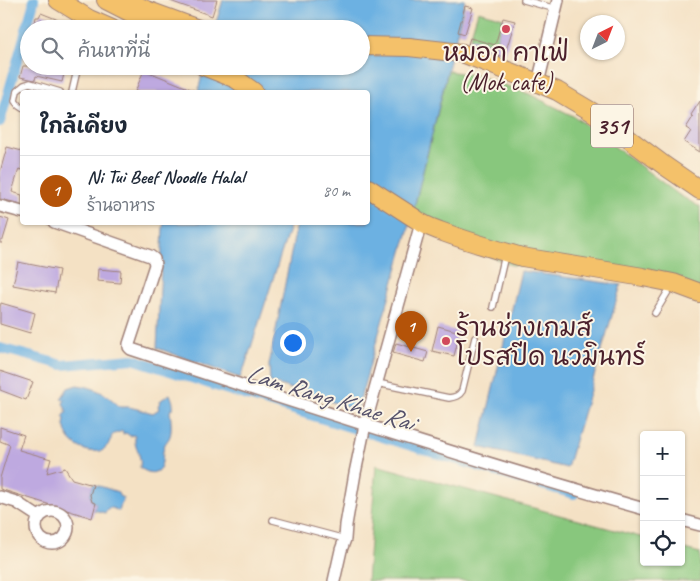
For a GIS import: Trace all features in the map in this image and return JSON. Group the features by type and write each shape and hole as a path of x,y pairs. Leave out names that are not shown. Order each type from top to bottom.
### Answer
{"main road":[{"path":"58,0 88,20"},
{"path":"106,0 145,20"},
{"path":"125,0 173,20"},
{"name":"351","path":"370,46 409,47 462,53 557,91 605,121 700,190"},
{"path":"226,75 236,79 251,90"},
{"path":"370,189 419,221 452,236 514,255 643,277 673,283 700,292"}],"street":[{"path":"538,83 557,4"},
{"path":"0,206 20,211"},
{"path":"334,581 345,539 355,473 364,431 419,221"},
{"path":"62,225 150,256 154,260 155,265 129,344 131,349 364,431 640,508"},
{"path":"0,497 16,502 39,518"},
{"path":"685,521 700,525"}],"lane":[{"path":"524,0 557,4"},
{"path":"72,90 76,75"},
{"path":"20,107 15,101 17,91 30,82 54,90"},
{"path":"493,307 514,255"},
{"path":"655,313 673,283"},
{"path":"377,383 449,398 456,397 462,391 475,338"},
{"path":"273,520 345,539"}],"green space":[{"path":"478,11 503,18 495,45 470,38"},
{"path":"448,71 479,76 529,94 575,117 679,195 700,207 700,289 684,283 511,265 410,224"},
{"path":"376,465 640,537 640,566 685,566 685,549 700,553 700,581 367,581"}],"water":[{"path":"223,0 465,0 410,224 357,410 270,382 269,365 297,225 370,225 370,90 198,90 202,75 370,75 370,20 217,20"},
{"path":"164,225 290,225 240,378 157,348"},
{"path":"521,271 621,285 567,468 479,447"},
{"path":"77,385 89,387 100,392 120,407 129,407 153,413 159,409 158,406 161,400 170,394 173,405 173,409 170,412 171,434 163,450 161,465 158,470 153,473 140,468 135,437 126,433 123,434 123,431 113,435 108,445 102,451 85,450 73,443 64,427 65,418 63,417 67,412 63,403 65,400 61,399 68,388"},
{"path":"93,484 118,492 119,496 123,498 119,511 112,508 108,508 105,513 94,510 96,503 92,502 90,495"}],"building":[{"path":"170,0 217,0 212,16"},
{"path":"465,6 473,8 465,34 458,32"},
{"path":"41,13 57,20 35,20 36,17 39,17"},
{"name":"หมอก คาเฟ่ (Mok cafe)","path":"503,18 515,21 504,57 468,44 470,38 495,45"},
{"path":"21,75 64,75 62,82 36,76 35,80 20,77"},
{"path":"142,75 156,75 193,90 136,90"},
{"path":"700,101 700,152 684,142 691,131 686,128 693,117 691,115"},
{"path":"7,147 20,150 20,169 12,192 20,194 20,204 0,199 0,172"},
{"path":"0,217 9,220 2,243 0,243"},
{"path":"18,262 59,270 55,293 13,285"},
{"path":"98,269 121,271 120,283 97,281"},
{"path":"1,303 35,313 30,333 0,324"},
{"name":"ร้านช่างเกมส์ โปรสปีด นวมินทร์","path":"438,326 460,332 454,356 432,351"},
{"path":"396,343 428,352 425,362 393,353"},
{"path":"0,371 33,382 26,400 0,390"},
{"path":"0,427 24,435 19,450 51,459 47,473 65,468 72,479 93,485 90,495 92,502 96,503 92,518 0,489 0,478 10,445 0,441"}],"waterway":[{"path":"29,20 34,0"},
{"path":"0,122 20,51"},
{"name":"Lam Rang Khae Rai","path":"0,348 63,365 133,359 225,389 574,494"}],"place":[{"name":"หมอก คาเฟ่ (Mok cafe)","path":"506,29"},
{"name":"ร้านช่างเกมส์ โปรสปีด นวมินทร์","path":"446,341"},
{"name":"Ni Tui Beef Noodle Halal","path":"411,352"}]}
